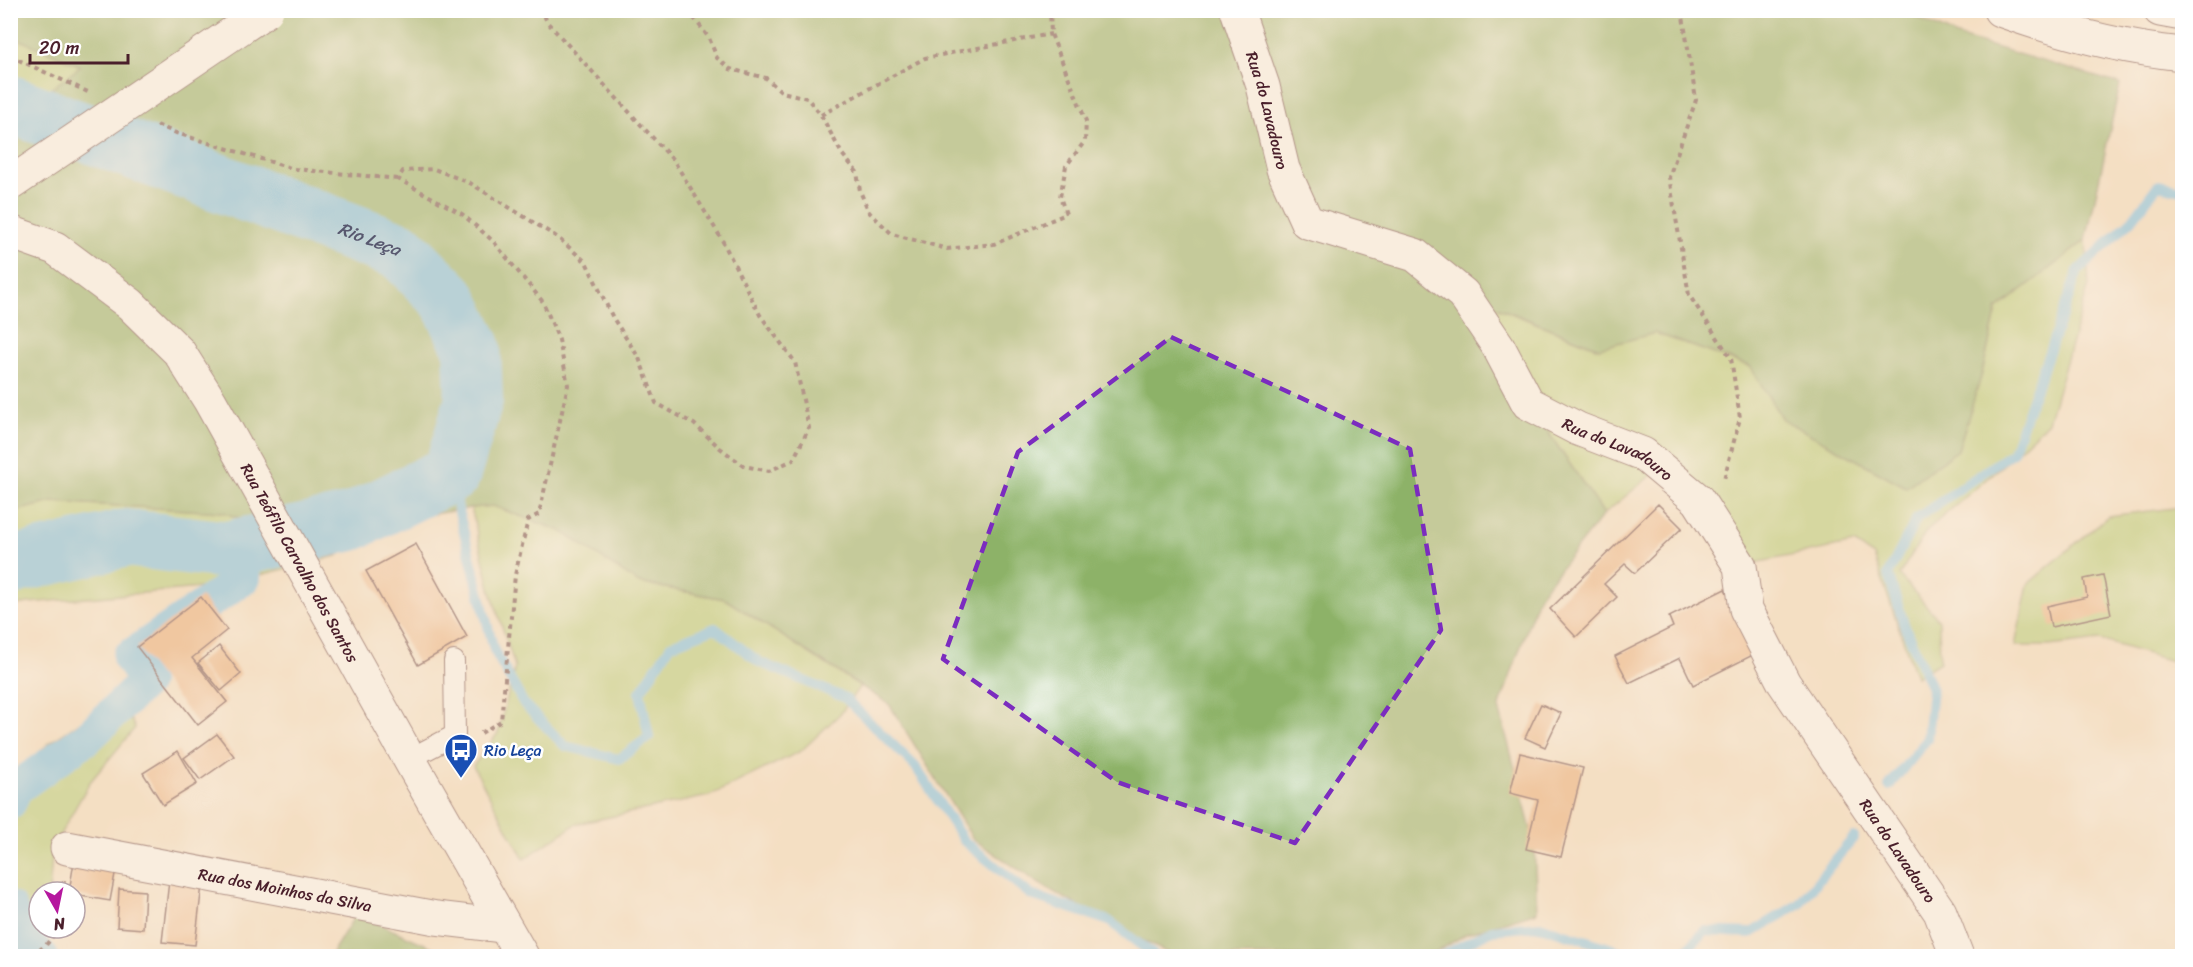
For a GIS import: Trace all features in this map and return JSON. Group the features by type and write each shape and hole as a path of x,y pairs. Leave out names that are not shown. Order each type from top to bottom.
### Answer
{"main road":[{"path":"10,184 267,10"},
{"name":"Rua do Lavadouro","path":"1236,10 1263,86 1283,169 1307,222 1415,255 1463,294 1498,346 1528,403 1578,429 1643,454 1698,500 1740,566 1746,609 1784,683 1940,912 1957,957"},
{"path":"2000,10 2049,27 2153,51 2182,54"},
{"path":"2160,10 2182,14"},
{"name":"Rua Teófilo Carvalho dos Santos","path":"10,232 55,248 129,304 179,352 210,401 522,957"},
{"name":"Rua dos Moinhos da Silva","path":"67,848 436,918 503,926"}],"lane":[{"path":"409,759 455,735 454,662"}],"path":[{"path":"398,179 403,171 434,169 470,183 557,237 586,262 613,318 639,358 656,403 694,424 744,466 769,471 793,460 809,428 795,362 760,315 721,238 674,161 547,22 542,10"},
{"path":"688,10 710,38 717,58 730,69 766,78 782,92 807,99 821,115 842,154 857,172 860,191 869,212 892,234 946,249 994,244 1065,214 1060,197 1066,166 1085,141 1086,121 1051,33 1050,10"},
{"path":"1682,10 1696,100 1670,177 1689,295 1731,358 1740,418 1713,523"},
{"path":"821,115 925,58 1051,33"},
{"path":"10,56 93,94"},
{"path":"155,123 176,133 294,169 398,179 462,214 500,249 543,302 559,340 568,386 539,514 528,520 515,575 501,721 475,736"},
{"path":"33,956 50,940"}],"highlighted area":[{"path":"1171,337 1410,449 1441,630 1295,843 1117,782 943,659 1018,452"}],"green space":[{"path":"11,10 1901,10 1957,36 2120,84 2086,240 1997,309 1981,377 1958,450 1906,487 1782,419 1750,366 1655,333 1599,348 1465,294 1528,403 1604,514 1539,595 1499,708 1534,841 1537,912 1466,934 1430,956 1174,956 1117,928 1040,884 973,839 889,704 725,599 639,583 561,531 493,506 471,508 408,518 336,556 223,512 53,502 11,512 10,126 52,88 81,66 11,36"},
{"path":"11,36 82,66 11,121"},
{"path":"2086,240 2089,285 2048,422 2004,464 1927,530 1899,575 1939,620 1940,662 1916,677 1874,556 1854,543 1740,566 1660,468 1604,514 1528,403 1463,294 1598,348 1655,333 1751,367 1782,419 1906,486 1981,377 1997,309"},
{"path":"52,502 223,512 336,556 212,587 11,606 10,512"},
{"path":"493,506 561,531 639,583 725,599 860,686 841,713 801,751 709,796 576,824 524,859 473,766 498,733 515,667 491,592 471,508"},
{"path":"2182,507 2182,664 2100,640 2049,646 2015,646 2028,584 2108,516"},
{"path":"119,696 135,728 90,782 53,847 50,880 27,880 27,940 36,940 18,954 11,934 11,780 48,744"},
{"path":"356,914 452,956 330,956"}],"building":[{"path":"1658,504 1682,528 1635,573 1625,564 1604,584 1617,597 1576,637 1550,609"},
{"path":"416,544 467,637 418,665 366,571"},
{"path":"2103,575 2111,614 2051,627 2047,606 2087,597 2084,579"},
{"path":"1725,589 1757,653 1693,685 1680,658 1629,683 1615,656 1673,627 1669,617"},
{"path":"201,597 227,630 192,658 227,702 198,725 137,647"},
{"path":"219,646 241,674 221,691 198,663"},
{"path":"1541,704 1561,713 1545,747 1525,738"},
{"path":"217,734 234,756 200,780 184,758"},
{"path":"178,751 197,784 163,805 143,773"},
{"path":"1520,753 1583,768 1561,857 1526,849 1538,800 1510,793"},
{"path":"75,856 117,863 110,901 87,897 87,880 71,880"},
{"path":"170,872 203,876 195,945 162,942"},
{"path":"119,889 145,891 143,929 117,927"}],"waterway":[{"name":"Rio Leça","path":"10,104 401,251 448,298 472,347 474,400 452,473 352,522 228,550 126,538 10,567"},
{"path":"1889,786 1927,739 1932,689 1905,627 1888,574 1917,518 2013,452 2078,271 2132,220 2158,185 2182,190"},
{"path":"452,473 458,509 494,650 524,704 565,746 619,759 649,737 640,692 671,645 715,628 759,662 845,698 915,766 964,841 1031,895 1109,921 1155,956"},
{"path":"10,802 15,789 88,737 145,682 129,657 244,578 228,550"},
{"path":"1682,956 1704,931 1751,933 1799,904 1854,837"},
{"path":"10,908 23,939 41,956"},
{"path":"1442,956 1492,930 1540,926 1635,956"}],"place":[{"name":"Rio Leça","path":"461,779"}]}
